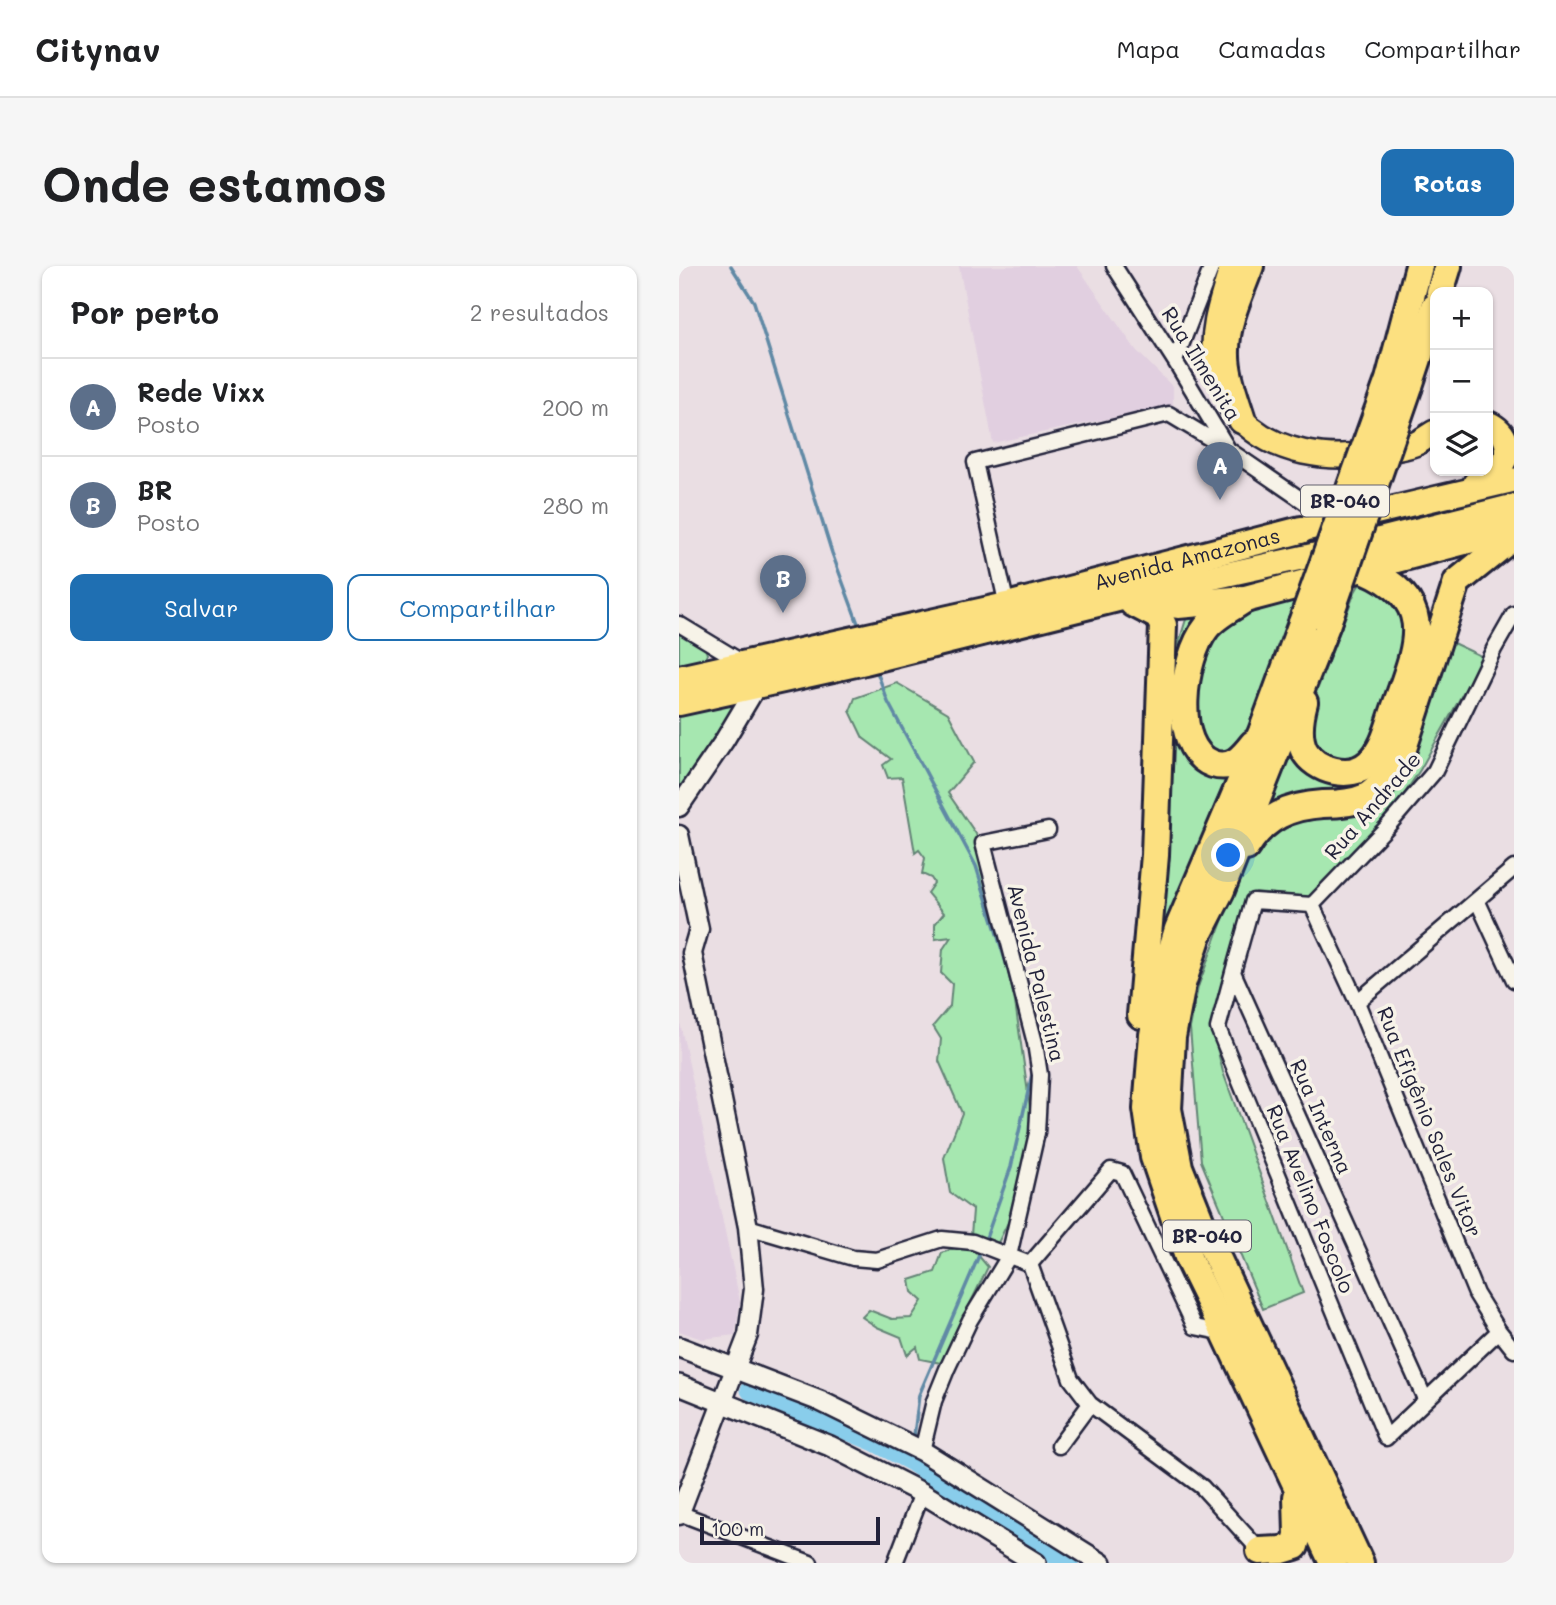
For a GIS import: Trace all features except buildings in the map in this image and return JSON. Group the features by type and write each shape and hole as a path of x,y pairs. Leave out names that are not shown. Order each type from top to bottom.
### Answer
{"highway":[{"path":"1242,419 1230,379 1226,346 1230,321 1250,266"},
{"name":"BR-040","path":"1399,383 1417,272"},
{"name":"BR-040","path":"1360,1563 1205,1233 1179,1167 1168,1108 1172,1037 1182,984 1198,935 1221,890 1317,629 1399,383 1430,318"},
{"path":"1122,597 1178,606 1245,599 1514,528"},
{"name":"Avenida Amazonas","path":"893,642 1007,606 1301,530"},
{"path":"1221,890 1251,838 1280,813 1293,808 1363,798 1374,792 1387,779 1399,761 1457,582 1514,536"},
{"path":"1317,629 1300,718 1303,748 1322,767 1338,772 1352,772 1367,766 1379,752 1414,654 1417,626 1409,601 1394,584 1364,569"},
{"path":"1122,597 1159,616 1163,625 1155,855 1140,1030 1146,1109"},
{"name":"Avenida Amazonas","path":"752,674 893,642 1122,597"},
{"path":"1245,599 1207,627 1199,640 1188,669 1185,690 1186,718 1194,748 1206,761 1220,766 1230,766 1239,760 1262,732"},
{"name":"BR-040","path":"1317,629 1262,732 1178,929 1163,980 1155,1024 1146,1109 1154,1157 1189,1260 1333,1563"},
{"path":"679,679 752,674"},
{"path":"679,702 752,674"},
{"path":"1266,1557 1295,1546 1298,1535 1296,1485"}],"main road":[{"name":"BR-040","path":"1232,266 1216,319 1213,346 1218,379 1223,392 1242,419 1270,440 1298,452 1311,454 1374,454 1415,444 1430,435"},
{"path":"1490,413 1514,427"},
{"path":"1493,427 1503,434 1508,443 1504,460 1493,472"},
{"path":"1451,496 1486,476"},
{"name":"Avenida Amazonas","path":"1301,530 1514,480"},
{"name":"Avenida Amazonas","path":"1122,597 1342,549 1514,506"},
{"path":"679,1347 820,1401 922,1451 1101,1563"},
{"path":"679,1385 830,1446 922,1493 1036,1563"}],"street":[{"name":"Rua Ilmenita","path":"1114,266 1229,450"},
{"path":"1175,361 1212,266"},
{"path":"1007,606 975,462 1169,414 1229,450 1334,522"},
{"path":"1301,530 1308,521 1308,513 1302,499"},
{"name":"Rua Andrade","path":"1312,905 1387,827 1435,771 1494,649 1514,614"},
{"path":"679,624 752,674 724,741 679,807"},
{"name":"Avenida Palestina","path":"922,1451 934,1401 947,1369 970,1320 1009,1256 1037,1133 1040,1075 1035,1042 983,843 1048,830"},
{"path":"679,835 699,929 692,953"},
{"path":"1357,1002 1514,868"},
{"path":"1477,900 1514,980"},
{"path":"1233,972 1254,901 1312,905"},
{"name":"Rua Efigênio Sales Vitor","path":"1312,905 1357,1002 1476,1294 1514,1350"},
{"path":"679,937 692,953 748,1227 754,1289 748,1335 679,1514 810,1563"},
{"name":"Rua Interna","path":"1233,972 1425,1399"},
{"name":"Rua Avelino Foscolo","path":"1233,972 1218,1028 1386,1438 1425,1399"},
{"path":"1031,1264 1111,1170 1122,1173 1195,1327 1225,1333"},
{"path":"748,1227 853,1258 877,1260 942,1239 973,1242 1031,1264"},
{"path":"1031,1264 1071,1379 1090,1404 1202,1487 1266,1557"},
{"path":"1425,1399 1499,1331"},
{"path":"1059,1446 1090,1404"},
{"path":"895,1563 922,1493"}],"shaded area":[{"path":"959,266 1077,266 1136,350 1173,387 1173,405 993,443"},
{"path":"679,1018 740,1301 735,1335 702,1339 679,1331"}],"green space":[{"path":"1359,585 1379,588 1398,604 1406,635 1374,744 1350,758 1336,758 1314,743 1310,714"},
{"path":"1300,596 1254,728 1226,755 1208,749 1196,724 1198,663 1208,640 1242,611"},
{"path":"1212,610 1181,734 1228,775 1228,779 1216,802 1161,939 1170,671 1187,616"},
{"path":"679,632 705,648 705,659 679,665"},
{"path":"1451,642 1483,657 1420,770 1397,805 1311,898 1256,892 1246,902 1219,993 1213,1032 1223,1072 1303,1293 1263,1309 1201,1161 1190,1028 1198,987 1238,878 1250,854 1285,821 1384,797"},
{"path":"897,683 948,713 974,762 948,793 976,834 1015,1002 1032,1121 1018,1202 996,1247 971,1235 973,1210 950,1193 944,1158 962,1113 939,1061 941,1039 933,1026 950,1006 952,984 941,973 943,949 951,937 935,939 935,924 944,913 927,893 934,883 931,878 922,874 925,858 919,850 915,853 902,777 888,778 883,765 891,759 863,738 850,711 855,698"},
{"path":"732,703 734,708 679,788 679,716"},
{"path":"1293,737 1295,748 1374,770 1367,788 1265,813"},
{"path":"957,1247 973,1249 988,1267 941,1363 920,1359 917,1347 907,1355 901,1337 862,1317 869,1310 892,1319 911,1318 922,1301 912,1292 910,1280 935,1272 942,1253"}],"waterway":[{"path":"731,266 754,302 832,553 860,629"},
{"path":"876,669 888,702 976,866 1016,995"},
{"path":"985,1241 1011,1167 1033,1070"},
{"path":"914,1436 919,1395 980,1253"},
{"path":"751,1390 875,1441 912,1461 1069,1563"}],"place":[{"name":"Rede Vixx","path":"1220,500"},
{"name":"BR","path":"783,613"}]}
